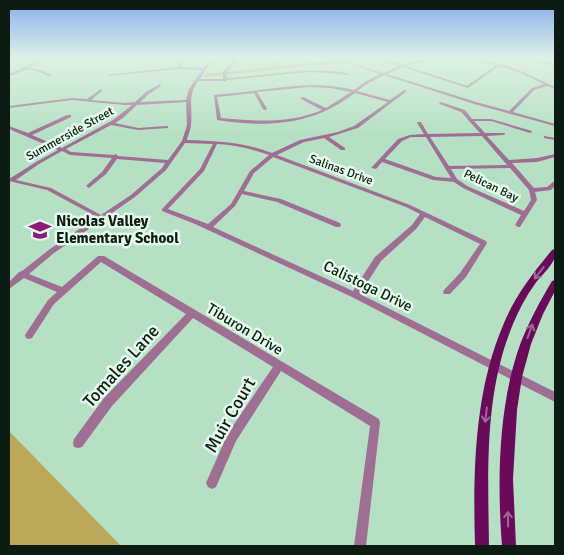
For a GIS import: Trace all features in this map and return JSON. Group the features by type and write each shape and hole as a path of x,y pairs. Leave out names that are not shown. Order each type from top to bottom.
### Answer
{"main road":[{"path":"482,546 483,444 494,367 510,319 523,294 555,252"},
{"path":"509,546 508,440 516,378 530,330 555,283"}],"street":[{"path":"9,286 52,250 142,189 170,162 184,141 189,125 188,101 195,84"},
{"path":"295,84 256,93 215,96 219,119 278,121 326,110 368,84"},
{"path":"313,84 389,101"},
{"path":"417,84 555,125"},
{"path":"458,84 468,87 472,84"},
{"name":"Summerside Street","path":"10,180 34,163 112,124 143,95 160,85"},
{"path":"510,113 533,89 546,85 555,88"},
{"path":"88,100 100,90"},
{"path":"209,227 227,212 252,172 272,154 292,145 356,127 405,91"},
{"path":"256,93 265,109"},
{"path":"302,98 326,110"},
{"path":"9,106 60,100 88,100 134,104 188,101"},
{"path":"441,103 465,111 532,190 534,200 518,225"},
{"path":"28,134 70,116"},
{"path":"471,120 495,121 530,132"},
{"name":"Pelican Bay","path":"419,123 455,180 465,188 525,214"},
{"path":"112,124 138,128 166,127"},
{"path":"9,127 60,150 79,154 170,162"},
{"path":"374,168 400,140 426,136 503,134"},
{"path":"325,136 343,149"},
{"path":"546,137 555,139"},
{"name":"Salinas Drive","path":"184,141 248,146 272,154 424,213 484,243 463,275 447,292"},
{"name":"Calistoga Drive","path":"216,142 202,170 164,210 209,227 355,295 555,397"},
{"path":"447,168 510,164 555,155"},
{"path":"88,186 104,173 116,156"},
{"path":"382,160 435,179 455,180"},
{"path":"10,180 49,189 101,217"},
{"path":"532,190 549,189 555,183"},
{"path":"241,192 279,200 338,225"},
{"path":"355,295 378,259 414,227 424,213"},
{"name":"Tiburon Drive","path":"63,291 101,258 375,424 360,546"},
{"path":"22,274 63,291 40,316 29,335"},
{"name":"Tomales Lane","path":"78,443 108,402 192,313"},
{"name":"Muir Court","path":"212,483 232,437 279,366"}],"shaded area":[{"path":"9,431 121,546 9,546"}],"place":[{"name":"Nicolas Valley Elementary School","path":"40,230"}]}
